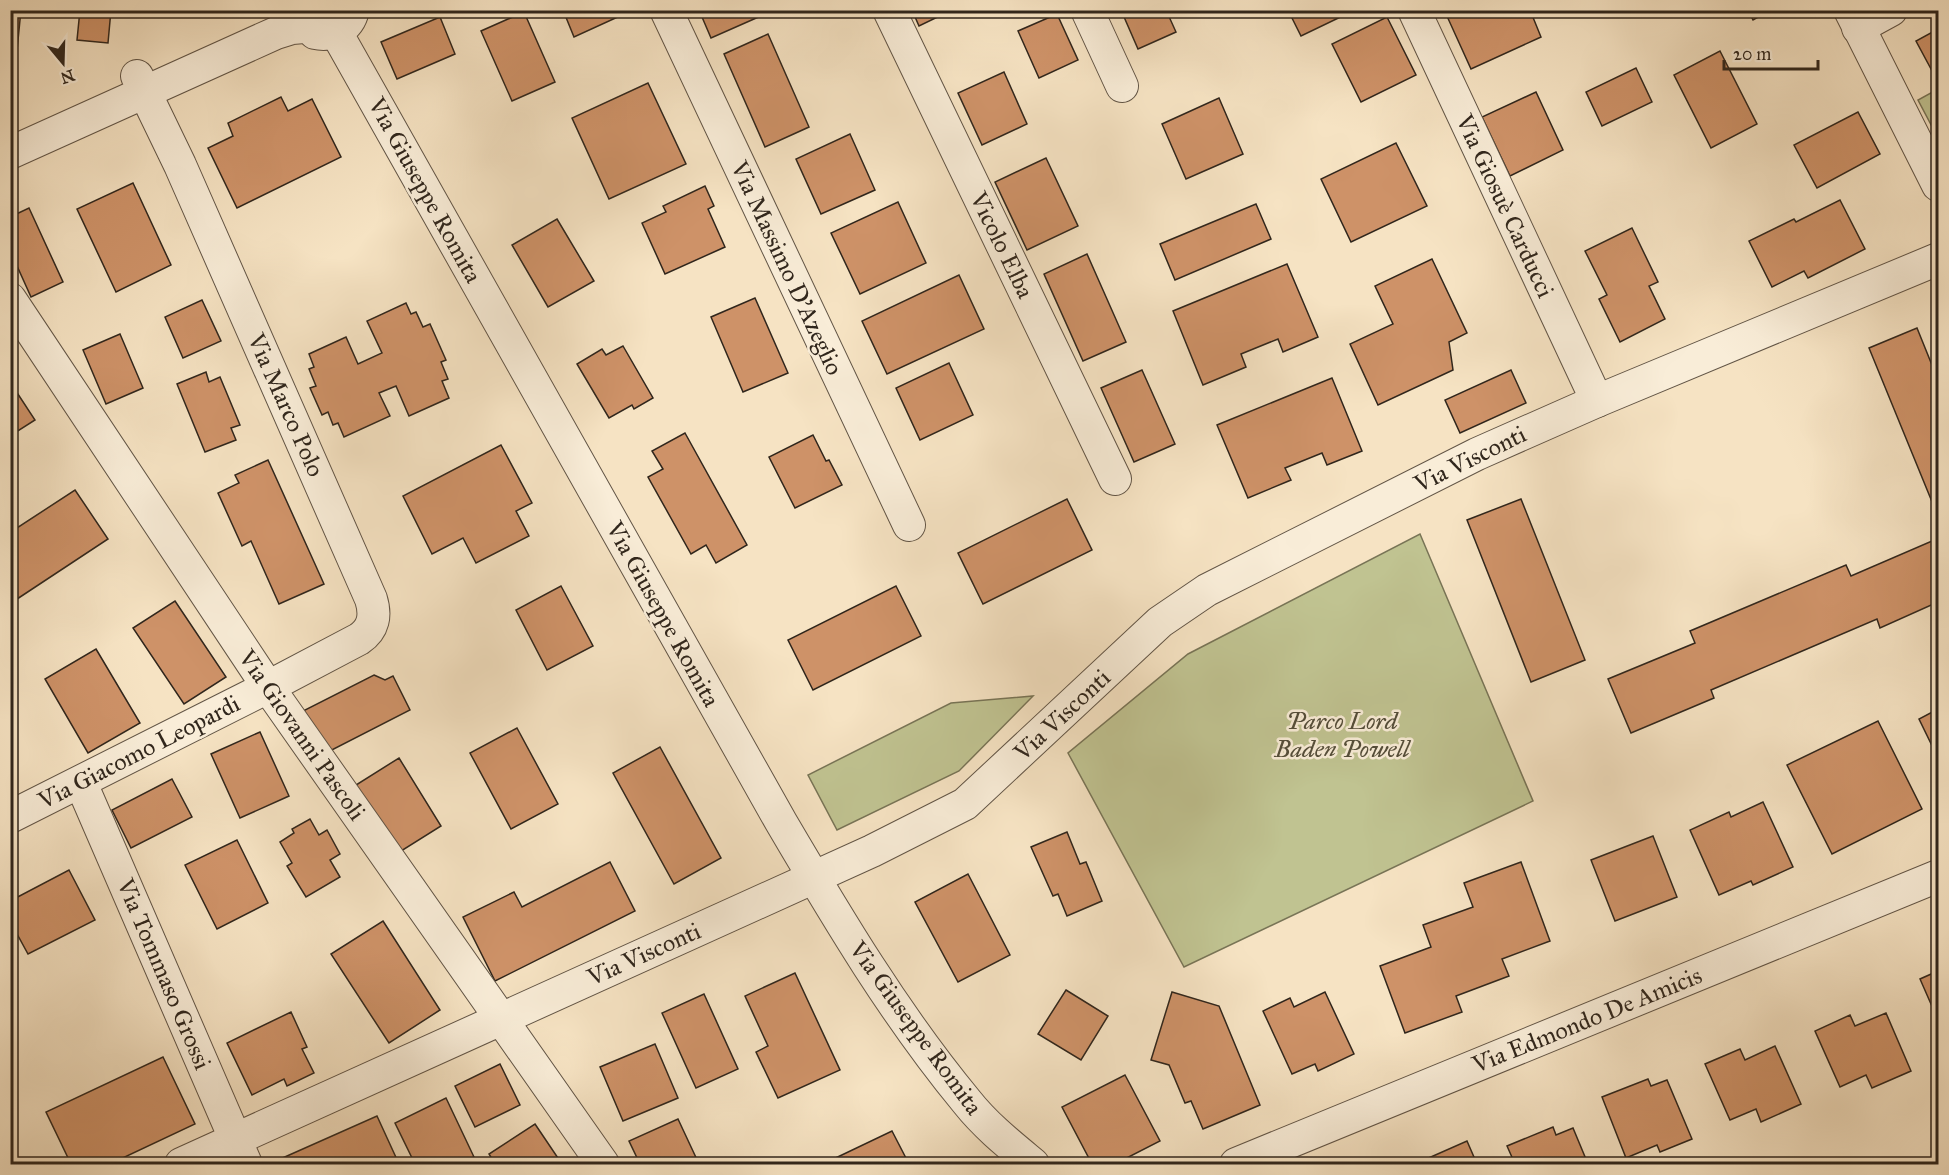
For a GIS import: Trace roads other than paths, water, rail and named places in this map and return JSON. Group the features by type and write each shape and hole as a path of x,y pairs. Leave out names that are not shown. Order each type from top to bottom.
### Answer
{"street":[{"name":"Via Massimo D'Azeglio","path":"666,10 909,525"},
{"name":"Vicolo Elba","path":"889,10 1116,478"},
{"path":"1088,10 1122,86"},
{"name":"Via Giosuè Carducci","path":"1414,10 1597,401"},
{"path":"1891,10 1854,19 1938,185"},
{"path":"10,153 141,85 293,16 312,32 321,34 344,21"},
{"name":"Via Giuseppe Romita","path":"344,21 813,877 883,988 967,1102 990,1128 1033,1164"},
{"path":"10,134 141,85"},
{"name":"Via Marco Polo","path":"141,85 180,165 362,577 374,609 371,627 364,635 268,687"},
{"name":"Via Visconti","path":"181,1164 241,1152 501,1019 872,851 965,804 1160,622 1199,596 1477,454 1597,401 1938,259"},
{"name":"Via Giovanni Pascoli","path":"10,299 268,687 603,1164"},
{"name":"Via Giacomo Leopardi","path":"10,817 268,687"},
{"name":"Via Tommaso Grossi","path":"81,783 241,1152"},
{"name":"Via Edmondo De Amicis","path":"1236,1164 1938,876"}],"park label":[{"name":"Parco Lord Baden Powell","path":"1342,735"}]}
